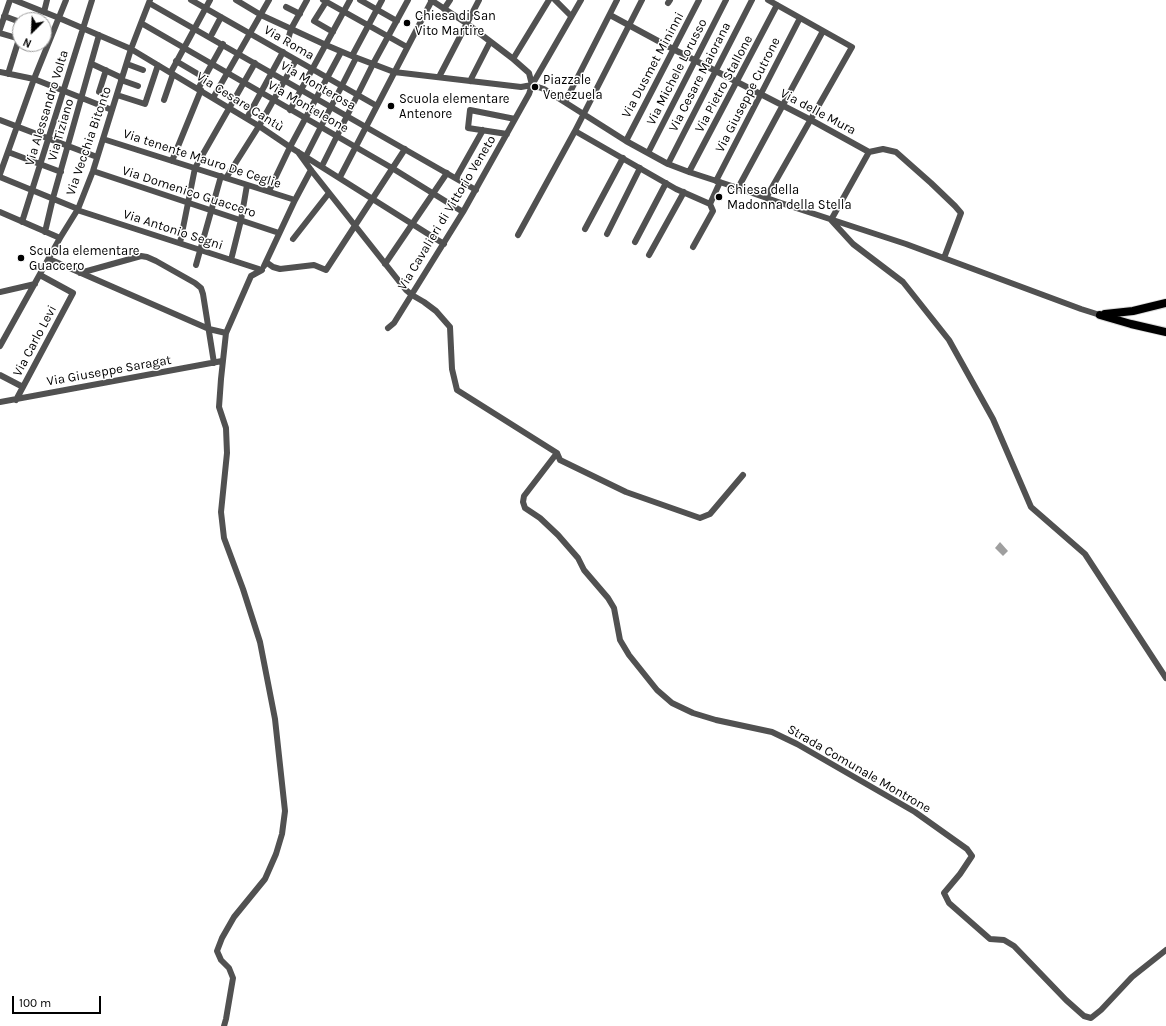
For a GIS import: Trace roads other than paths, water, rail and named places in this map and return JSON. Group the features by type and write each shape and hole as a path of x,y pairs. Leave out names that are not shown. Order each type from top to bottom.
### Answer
{"main road":[{"path":"1100,315 1133,311 1166,303"},
{"path":"1100,315 1166,332"}],"street":[{"path":"0,29 10,0"},
{"name":"Via Cesare Cantù","path":"14,0 44,12"},
{"path":"44,12 47,0"},
{"path":"0,174 34,79 66,0"},
{"name":"Via Alessandro Volta","path":"22,222 92,0"},
{"name":"Via Roma","path":"191,0 250,33 266,39 296,60 376,106"},
{"path":"164,100 176,61 210,0"},
{"path":"236,0 261,15 341,52 394,72 521,87 532,85 544,89 626,141 668,164 906,244 1100,315"},
{"path":"213,98 269,0"},
{"path":"287,43 291,29 307,0"},
{"path":"290,110 350,0"},
{"path":"360,0 397,21"},
{"path":"306,156 342,86 354,57 382,0"},
{"path":"322,166 373,64 408,0"},
{"path":"340,177 431,0 466,23 513,59 529,73 532,85"},
{"path":"444,9 450,0"},
{"path":"439,77 479,0"},
{"path":"513,59 549,0"},
{"path":"555,0 571,16"},
{"name":"Via Cavalieri di Vittorio Veneto","path":"388,328 394,323 412,295 476,190 529,94 532,85 581,0"},
{"path":"565,102 617,0"},
{"path":"518,236 575,131 642,0"},
{"name":"Via Dusmet Mininni","path":"626,141 699,0"},
{"name":"Via Michele Lorusso","path":"648,153 726,0"},
{"name":"Via Cesare Maiorana","path":"668,164 752,0"},
{"path":"766,198 852,47 768,0"},
{"name":"Via Vecchia Bitonto","path":"0,346 77,210 93,171 132,49 150,1"},
{"name":"Via Monterosa","path":"150,1 194,28 476,190"},
{"path":"333,32 314,21 325,1 407,47"},
{"name":"Via Pietro Stallone","path":"690,172 778,5"},
{"path":"286,7 300,14"},
{"name":"Via delle Mura","path":"610,14 869,152"},
{"name":"Via Cesare Cantù","path":"52,15 132,49 247,118 290,147 340,177 444,244"},
{"path":"4,16 12,19"},
{"path":"212,34 221,17"},
{"name":"Via Giuseppe Cutrone","path":"693,247 712,211 710,204 718,182 760,94 800,18"},
{"name":"Via Monteleone","path":"141,23 320,128 392,168 463,212"},
{"path":"738,188 823,31"},
{"path":"0,33 12,36"},
{"name":"Via Tiziano","path":"45,232 53,198 99,36"},
{"path":"470,81 490,42"},
{"path":"172,161 200,89 223,44"},
{"path":"8,74 15,52"},
{"path":"247,118 283,52"},
{"path":"269,191 290,147 341,52"},
{"path":"196,265 224,177 259,126 296,60"},
{"path":"176,61 198,74"},
{"path":"180,243 195,168 255,63"},
{"path":"92,64 138,86"},
{"path":"127,64 143,70"},
{"path":"117,94 145,104 158,65"},
{"path":"99,92 106,70"},
{"path":"0,72 34,79 63,92 112,110"},
{"path":"507,134 468,128 470,110 515,119"},
{"path":"0,120 97,157"},
{"path":"456,178 483,130"},
{"path":"575,131 666,183 710,204"},
{"name":"Via tenente Mauro De Ceglie","path":"103,139 295,200"},
{"path":"266,262 273,267 280,269 314,265 326,270 405,149"},
{"path":"831,220 869,152 883,149 896,152 932,182 961,214 944,258"},
{"path":"8,152 61,172"},
{"path":"298,152 406,290 436,311 450,327 452,369 457,390 557,453 560,460 626,492 700,518 710,514 743,475"},
{"path":"585,229 623,158"},
{"path":"607,234 640,168"},
{"path":"224,1026 233,978 229,968 221,960 217,951 222,938 234,917 265,879 276,854 282,834 285,811 275,719 260,642 243,589 224,538 221,512 227,453 226,428 219,407 222,362 226,333 251,276 262,270 311,170"},
{"name":"Via Domenico Guaccero","path":"93,171 279,233"},
{"path":"385,264 447,173"},
{"name":"Via Antonio Segni","path":"0,177 53,198 77,210 262,270"},
{"path":"635,242 666,183"},
{"path":"231,260 248,185"},
{"path":"650,255 684,192"},
{"path":"294,239 329,193"},
{"path":"0,212 60,238"},
{"path":"831,220 853,244 902,282 949,340 993,419 1031,507 1085,554 1166,678"},
{"path":"80,273 141,256 147,257 195,283 201,288 203,294 214,363"},
{"path":"49,259 209,329 226,333"},
{"name":"Via Carlo Levi","path":"16,400 73,294 40,275"},
{"path":"0,292 35,284"},
{"path":"0,335 7,333"},
{"name":"Via Giuseppe Saragat","path":"0,402 222,362"},
{"path":"0,375 22,387"},
{"name":"Strada Comunale Montrone","path":"557,453 524,496 523,502 526,508 540,518 558,535 578,558 584,570 608,598 614,608 620,640 656,690 672,703 693,714 772,732 797,744 915,812 967,849 972,856 960,874 944,893 949,903 990,939 1004,940 1014,946 1066,1000 1084,1016 1091,1018 1101,1010 1132,977 1166,950"}],"place":[{"name":"Chiesa di San Vito Martire","path":"407,23"},
{"name":"Piazzale Venezuela","path":"535,87"},
{"name":"Scuola elementare Antenore","path":"391,106"},
{"name":"Chiesa della Madonna della Stella","path":"719,197"},
{"name":"Scuola elementare Guaccero","path":"21,258"}]}
